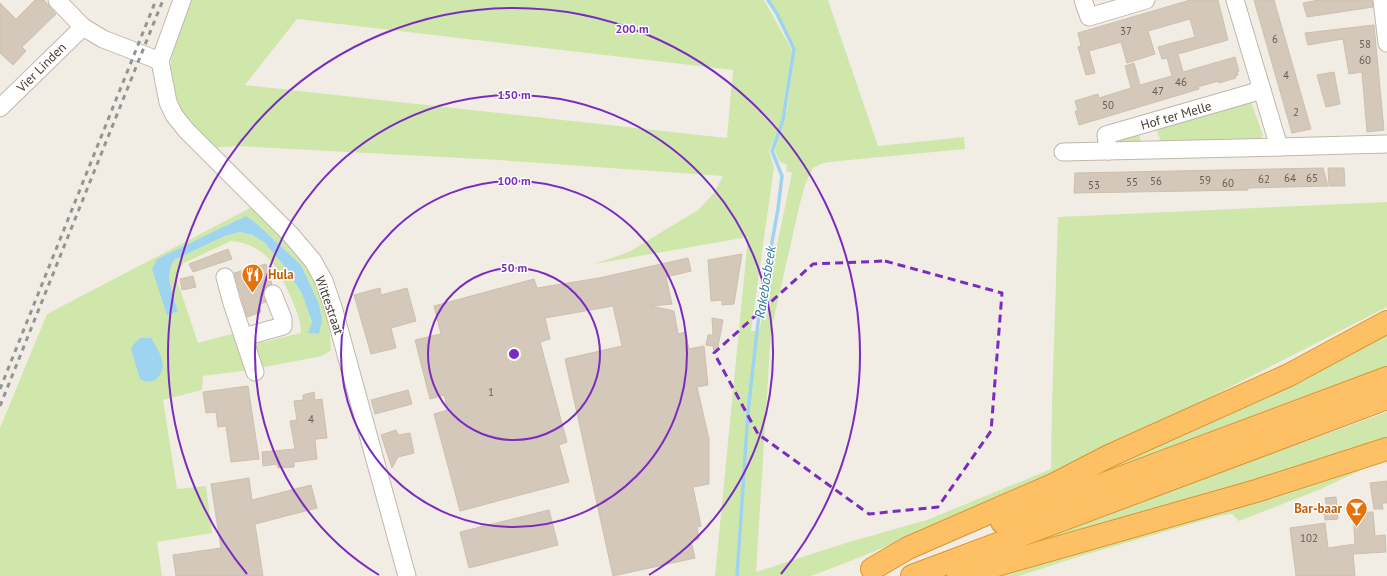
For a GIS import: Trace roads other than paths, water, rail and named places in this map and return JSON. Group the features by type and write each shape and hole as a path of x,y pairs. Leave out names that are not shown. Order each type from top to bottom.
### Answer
{"highway":[{"path":"864,573 908,548 1055,484 1109,456 1289,375 1387,322"},
{"path":"864,573 1387,378"},
{"path":"912,576 1387,398"},
{"path":"958,576 1256,491 1387,449"}],"street":[{"path":"57,0 83,27 103,39 160,61 182,0"},
{"path":"1083,0 1089,16 1146,0"},
{"path":"1235,0 1279,147"},
{"path":"1382,0 1387,43"},
{"name":"Vier Linden","path":"0,108 83,27"},
{"name":"Wittestraat","path":"160,61 166,97 174,115 186,130 291,235 313,261 324,281 333,307 407,576"},
{"name":"Hof ter Melle","path":"1108,151 1106,135 1262,90"},
{"name":"Hof ter Melle","path":"1063,152 1387,144"},
{"path":"225,277 255,372"},
{"path":"244,336 283,326 283,319 272,294"}],"water":[{"path":"246,216 256,223 301,265 319,304 322,320 319,334 308,333 312,322 302,294 285,267 264,242 252,235 240,232 225,236 174,260 170,272 170,285 178,311 167,315 152,269 157,259"},
{"path":"140,338 151,338 162,360 163,365 160,375 151,382 140,379 131,349"}],"waterway":[{"name":"Rakebosbeek","path":"737,576 748,412 759,314 778,209 782,176 772,151 783,120 794,49 777,14 768,0"}],"railway":[{"path":"0,389 156,0"},
{"path":"0,406 163,0"}],"place":[{"name":"Hula","path":"253,294"},
{"name":"Bar-baar","path":"1357,528"}]}
